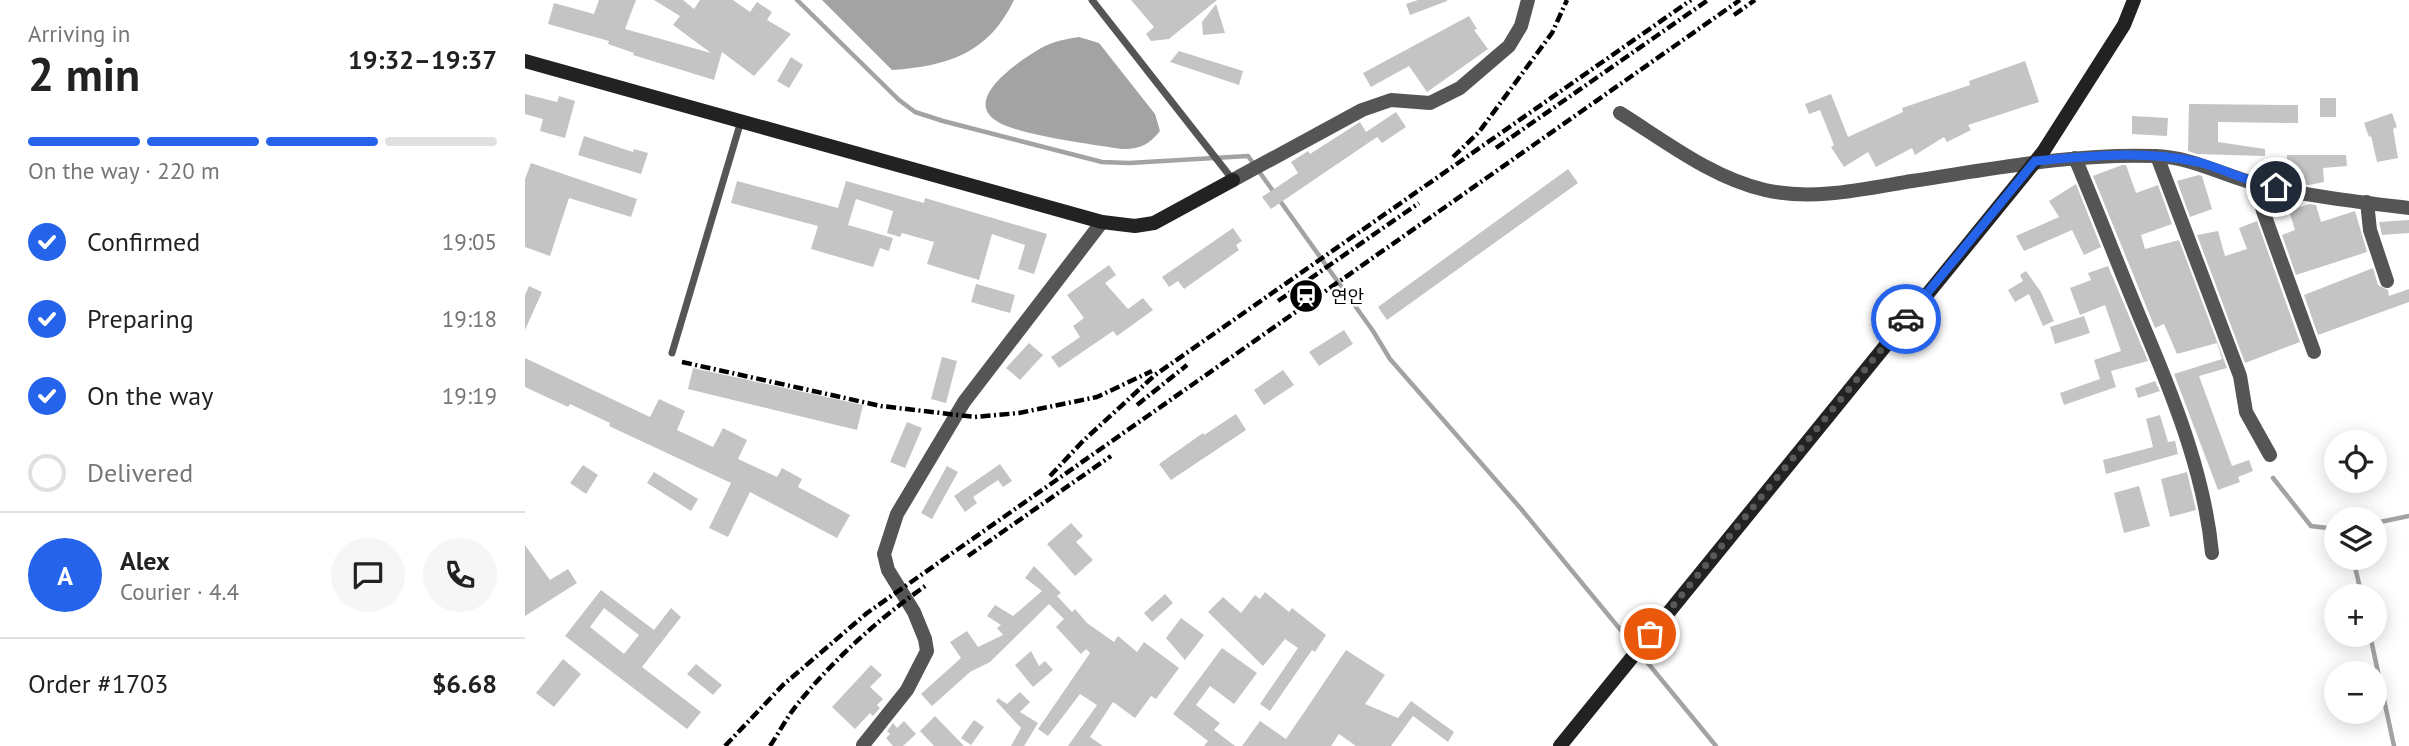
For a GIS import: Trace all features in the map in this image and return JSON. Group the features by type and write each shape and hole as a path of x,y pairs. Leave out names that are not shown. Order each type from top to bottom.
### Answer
{"street":[{"path":"525,61 1102,222 1135,226 1154,223 1362,110 1391,100 1430,103 1460,88 1509,46 1521,26 1528,0"},
{"path":"1560,746 2035,161 2124,25 2134,0"},
{"path":"1620,113 1707,168 1763,190 1799,195 1848,191 2035,161 2112,155 2157,156 2201,163 2256,184 2409,208"},
{"path":"2157,156 2240,376 2246,412 2270,455"},
{"path":"2075,158 2158,357 2209,517 2212,553"},
{"path":"2256,184 2263,211 2314,352"},
{"path":"2367,202 2370,230 2387,281"},
{"path":"863,745 907,690 927,651 914,612 895,586 884,554 897,514 964,402 1102,222"}],"lane":[{"path":"1092,0 1233,180"},
{"path":"672,353 741,121"}],"shaded area":[{"path":"822,0 1014,0 992,33 964,54 931,65 892,70"},
{"path":"1079,37 1099,43 1155,114 1160,131 1152,140 1133,149 1121,149 1055,138 1005,125 995,120 987,111 986,100 991,89 1011,68 1047,45"}],"building":[{"path":"599,0 636,0 625,29 711,53 673,25 680,16 654,0 683,0 694,9 700,0 733,0 750,12 757,2 772,12 767,20 791,34 754,76 722,52 714,80 633,55 634,53 608,44 609,41 548,24 554,3 594,14"},
{"path":"1131,0 1217,0 1169,39 1151,41 1146,34 1154,27"},
{"path":"1418,0 1447,1 1410,15 1406,4"},
{"path":"1216,4 1225,33 1203,35 1202,22"},
{"path":"1469,16 1477,29 1474,30 1488,49 1427,92 1409,66 1371,87 1363,73"},
{"path":"1179,51 1243,71 1239,85 1170,62"},
{"path":"791,57 803,65 789,88 777,81"},
{"path":"2025,61 2039,102 1968,125 1971,130 1947,142 1944,137 1915,155 1912,148 1876,167 1868,152 1844,167 1831,147 1834,145 1820,110 1809,114 1805,104 1831,94 1848,137 1903,112 1902,108 1970,85 1969,81"},
{"path":"525,94 557,102 559,96 575,101 565,138 540,131 543,119 525,114"},
{"path":"2320,98 2336,98 2336,117 2320,117"},
{"path":"2189,104 2298,105 2298,123 2218,122 2218,142 2265,149 2265,156 2197,154 2188,151"},
{"path":"1396,112 1406,127 1382,143 1377,137 1271,209 1262,197 1298,173 1291,162 1308,151 1310,154 1360,122 1366,132"},
{"path":"2392,113 2397,127 2393,129 2398,158 2377,162 2371,136 2369,137 2364,123"},
{"path":"2132,116 2168,118 2167,136 2132,134"},
{"path":"584,136 633,152 634,149 648,153 641,174 578,155"},
{"path":"2287,155 2346,155 2347,166 2323,168 2324,182 2309,185 2296,183 2286,181"},
{"path":"531,163 637,199 631,217 569,198 550,256 525,247 525,179"},
{"path":"2126,165 2136,193 2158,185 2172,224 2141,235 2145,249 2179,240 2227,368 2199,376 2232,466 2249,460 2253,471 2238,477 2240,482 2218,490 2174,374 2222,359 2217,343 2177,354 2164,324 2155,328 2093,176"},
{"path":"1568,169 1578,183 1387,320 1378,307"},
{"path":"2202,176 2212,209 2190,217 2177,181"},
{"path":"737,181 838,208 846,181 924,203 925,198 1047,234 1034,274 1018,269 1025,245 992,234 979,280 927,264 934,242 902,233 900,237 887,233 893,211 856,199 848,225 893,238 889,251 880,248 873,267 811,249 818,226 731,203"},
{"path":"2076,184 2101,247 2084,255 2072,230 2024,251 2016,236 2059,217 2049,201"},
{"path":"2309,204 2316,205 2321,222 2355,211 2367,252 2296,275 2282,235 2295,230 2289,211"},
{"path":"2409,220 2409,233 2382,235 2379,222"},
{"path":"2257,221 2300,342 2245,363 2197,235 2218,231 2225,256 2247,249 2239,228"},
{"path":"1233,228 1242,241 1236,245 1239,250 1184,289 1178,281 1169,287 1162,277"},
{"path":"1109,265 1116,275 1105,283 1128,309 1143,298 1153,310 1117,336 1113,331 1059,368 1051,357 1080,337 1073,326 1084,318 1067,295"},
{"path":"2108,266 2148,361 2111,371 2116,387 2064,405 2060,393 2100,379 2094,360 2121,351 2105,305 2080,315 2070,288 2091,280 2088,273"},
{"path":"2373,268 2378,285 2388,290 2389,296 2409,289 2409,302 2318,335 2304,295"},
{"path":"2026,271 2041,292 2054,321 2043,326 2029,294 2015,302 2008,290 2023,281 2020,275"},
{"path":"976,284 1015,295 1010,313 971,302"},
{"path":"529,286 542,292 525,330 525,295"},
{"path":"2084,316 2090,333 2055,344 2050,327"},
{"path":"1344,330 1353,344 1319,366 1309,352"},
{"path":"1029,343 1043,355 1020,380 1006,368"},
{"path":"942,357 957,361 946,403 931,399"},
{"path":"525,358 650,417 659,399 685,411 677,430 713,447 723,428 747,440 738,459 777,477 782,468 802,479 798,487 850,515 837,538 750,492 728,537 709,528 731,483 609,426 610,423 570,404 568,407 525,387"},
{"path":"693,368 863,405 857,430 688,389"},
{"path":"1283,370 1294,385 1264,405 1254,390"},
{"path":"2155,381 2160,391 2138,398 2135,388"},
{"path":"1236,414 1246,430 1171,480 1159,464"},
{"path":"2160,415 2168,442 2175,441 2178,454 2106,474 2103,460 2153,447 2146,419"},
{"path":"907,422 922,428 905,468 890,462"},
{"path":"1000,464 1012,481 1003,487 998,480 973,497 977,503 965,512 954,496"},
{"path":"583,465 598,475 586,494 570,483"},
{"path":"947,466 958,472 932,519 921,513"},
{"path":"654,472 698,499 691,511 647,483"},
{"path":"2187,472 2196,510 2170,517 2161,479"},
{"path":"2139,486 2150,526 2124,533 2114,493"},
{"path":"1071,523 1083,536 1076,542 1093,560 1075,576 1047,544"},
{"path":"525,545 550,580 568,569 577,583 525,616"},
{"path":"1034,566 1061,593 1057,596 1072,612 1075,609 1087,623 1114,642 1118,636 1137,652 1144,642 1179,668 1156,699 1151,696 1135,718 1113,702 1090,737 1103,746 1068,746 1097,705 1080,694 1048,736 1038,729 1090,653 1086,649 1081,654 1056,627 1064,619 1049,604 990,662 970,672 932,706 921,694 961,658 950,642 967,631 978,647 1003,635 997,628 1001,625 987,616 995,605 1013,616 1042,591 1025,578"},
{"path":"601,590 654,630 671,608 681,617 642,667 701,712 687,729 565,636","holes":["604,608 639,635 624,654 590,627"]},
{"path":"1265,592 1289,612 1292,608 1326,635 1315,652 1312,650 1270,711 1260,704 1298,648 1285,639 1263,666 1208,612 1223,597 1241,613 1255,595 1260,599"},
{"path":"1165,594 1173,603 1152,622 1144,613"},
{"path":"1181,618 1204,635 1185,660 1166,638"},
{"path":"1222,648 1257,673 1234,704 1210,686 1196,705 1220,723 1214,730 1235,746 1204,746 1208,741 1173,714"},
{"path":"1346,650 1385,675 1365,704 1398,718 1411,701 1454,732 1448,742 1413,716 1391,746 1356,746 1339,734 1331,746 1242,746 1260,721 1286,739"},
{"path":"1031,651 1039,666 1045,661 1053,670 1033,687 1015,665"},
{"path":"563,659 581,674 554,707 536,693"},
{"path":"696,664 722,685 713,695 687,674"},
{"path":"871,665 882,675 870,687 883,699 877,705 880,708 873,716 870,713 855,729 832,707"},
{"path":"1020,692 1030,702 1020,712 1038,723 1024,746 1011,746 1021,728 996,701 998,698 1007,704"},
{"path":"935,716 964,746 934,746 920,731"},
{"path":"974,720 984,727 971,745 961,738"},
{"path":"904,721 916,734 903,746 893,746 886,738 890,734 887,731 893,723 897,728"}],"waterway":[{"path":"797,0 899,100 915,112 1102,162 1129,163 1248,156 1373,331 1390,359 1522,510 1716,746"},
{"path":"2273,478 2311,526 2324,528"},
{"path":"2387,521 2409,516"},
{"path":"2356,570 2359,584"},
{"path":"2373,647 2394,746"}],"railway":[{"path":"1453,157 1479,132 1552,33 1567,0"},
{"path":"1050,476 1083,441 1155,375 1691,0"},
{"path":"1496,148 1708,0"},
{"path":"725,746 783,685 867,613 1740,0"},
{"path":"1734,15 1755,0"},
{"path":"1278,301 1419,203"},
{"path":"682,362 881,406 975,417 1019,413 1097,397 1152,371"},
{"path":"1137,405 1187,365"},
{"path":"968,556 1111,456"},
{"path":"770,746 796,706 844,653 893,610 928,584"}],"way so far":[{"path":"1650,634 1906,319"}],"place":[{"name":"연안","path":"1306,296"}],"route":[{"path":"1906,319 2035,161 2112,155 2166,156 2201,163 2256,184 2276,187"}]}
